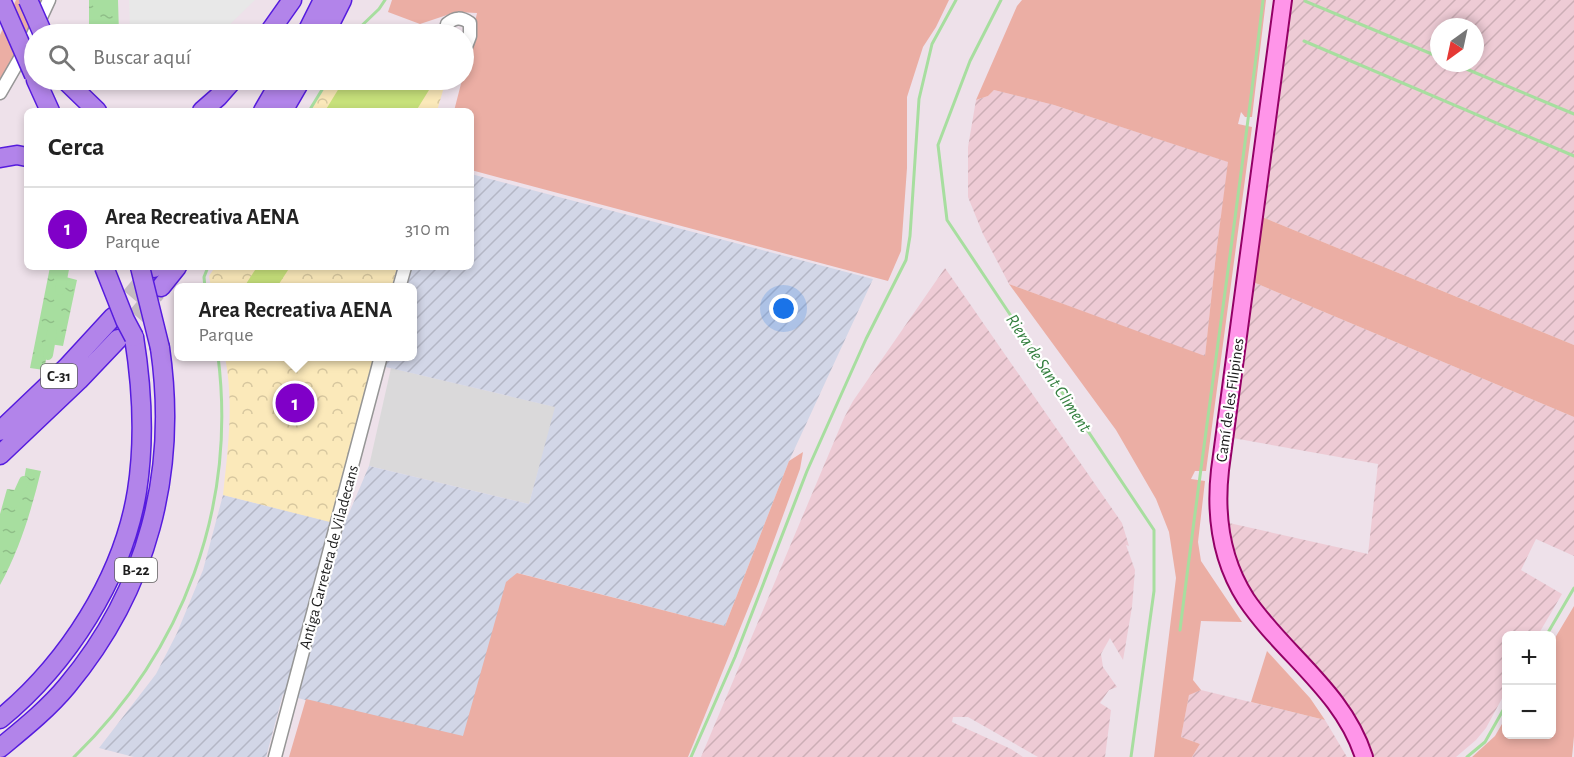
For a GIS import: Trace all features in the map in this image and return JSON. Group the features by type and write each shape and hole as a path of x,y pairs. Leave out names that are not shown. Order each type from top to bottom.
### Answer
{"highway":[{"path":"2,0 24,51"},
{"path":"28,0 39,24"},
{"path":"275,24 292,0"},
{"path":"311,24 323,0"},
{"path":"330,24 342,0"},
{"path":"41,90 49,108"},
{"path":"67,90 75,108"},
{"path":"74,90 94,108"},
{"path":"205,108 224,90"},
{"path":"265,108 275,90"},
{"path":"285,108 295,90"},
{"path":"0,158 17,155 24,156"},
{"path":"105,270 125,320 126,338"},
{"path":"0,719 33,688 61,656 84,622 102,592 128,527 140,469 142,424 140,372 126,338 115,270"},
{"name":"B-22","path":"0,748 67,686 105,634 136,571 148,536 163,470 167,410 150,270"},
{"path":"161,287 175,270"},
{"name":"C-31","path":"0,431 67,367 113,317"},
{"name":"C-31","path":"0,455 126,338"}],"main road":[{"name":"Camí de les Filipines","path":"1283,0 1220,470 1218,503 1220,528 1232,571 1246,598 1334,700 1354,732 1364,757"}],"street":[{"path":"0,21 10,0"},
{"path":"38,24 49,0"},
{"path":"447,24 458,18 470,24"},
{"path":"0,93 24,51"},
{"name":"Antiga Carretera de Viladecans","path":"275,757 380,361"}],"shaded area":[{"path":"16,0 41,0 30,24 24,24 24,37 0,82 0,35"},
{"path":"129,0 255,0 230,24 130,24"},
{"path":"392,0 949,0 923,47 907,97 907,168 901,251 888,281 474,171 474,108 455,108 459,90 474,90 474,27 477,13 456,12 420,24 388,12"},
{"path":"1022,0 1266,0 1252,117 1245,117 1241,112 1238,124 1252,127 1206,471 1195,471 1191,479 1205,481 1198,542 1201,561 1242,622 1201,621 1193,680 1201,690 1189,695 1181,737 1200,744 1192,757 1154,757 1176,578 1169,532 1156,499 1116,430 1009,284 1205,356 1228,162 1054,105 994,90 988,96 976,100 1017,6"},
{"path":"1292,0 1574,0 1574,345 1262,217"},
{"path":"338,90 429,90 418,108 327,108"},
{"path":"994,90 1054,105 1229,162 1205,357 1009,284 983,234 968,197 968,147 976,100 988,96"},
{"path":"474,175 873,279 789,461 725,626 518,573 470,744 283,694 266,757 134,757 99,748 156,674 177,633 203,570 223,495 344,525 369,466 529,504 555,407 373,364 373,361 417,361 417,283 393,283 396,270 474,270"},
{"path":"1262,217 1574,345 1574,417 1253,282"},
{"path":"945,268 1122,523 1129,546 1126,545 1135,570 1132,607 1123,660 1110,638 1101,654 1103,667 1117,687 1109,690 1100,703 1111,710 1105,757 1038,757 968,717 953,717 952,722 1011,749 1023,757 701,757 844,418 853,401"},
{"path":"255,270 288,270 280,283 247,283"},
{"path":"1253,282 1574,417 1574,556 1536,539 1521,570 1562,594 1540,631 1502,631 1502,698 1486,728 1456,757 1369,757 1336,693 1254,597 1241,572 1229,523 1368,554 1378,464 1233,438 1253,298"},
{"path":"391,368 556,407 529,504 369,466"},
{"path":"803,452 800,469 758,584 688,757 289,757 306,699 463,736 506,582 517,573 725,626 789,461"},
{"path":"1574,606 1572,757 1472,757 1495,736 1502,724 1502,739 1556,739 1556,636"},
{"path":"1267,651 1310,698 1325,720 1251,702"},
{"path":"1201,690 1325,720 1347,757 1192,757 1200,744 1181,737 1189,694"}],"green space":[{"path":"324,90 443,90 438,108 312,108"},
{"path":"213,270 396,270 393,283 210,283 209,276"},
{"path":"226,361 373,361 330,522 223,495 230,408"}],"water":[{"path":"89,0 118,0 119,24 89,24"},
{"path":"49,270 63,270 62,276 77,280 63,346 49,344 44,370 30,368"},
{"path":"26,468 41,471 24,530 0,585 0,514 7,489 22,491"}],"waterway":[{"path":"363,24 385,0"},
{"path":"691,757 735,657 807,471 866,339 906,260 910,236 919,99 932,44 956,0"},
{"name":"Riera de Sant Climent","path":"1001,0 970,61 938,145 947,220 1154,530 1154,591 1131,757"},
{"path":"1180,630 1263,0"},
{"path":"1305,1 1430,53"},
{"path":"1304,41 1574,156"},
{"path":"1474,72 1574,114"},
{"path":"311,108 322,90"},
{"path":"60,290 64,270"},
{"path":"205,283 207,270"},
{"path":"48,355 52,332"},
{"path":"74,757 112,716 145,671 172,624 194,574 210,522 219,468 222,413 218,361"},
{"path":"14,503 24,481"},
{"path":"1549,631 1574,588"},
{"path":"1467,757 1485,742 1502,712"}],"tunnel":[{"path":"113,317 151,272"},
{"path":"119,337 157,292"}],"place":[{"name":"Area Recreativa AENA","path":"295,403"}]}
